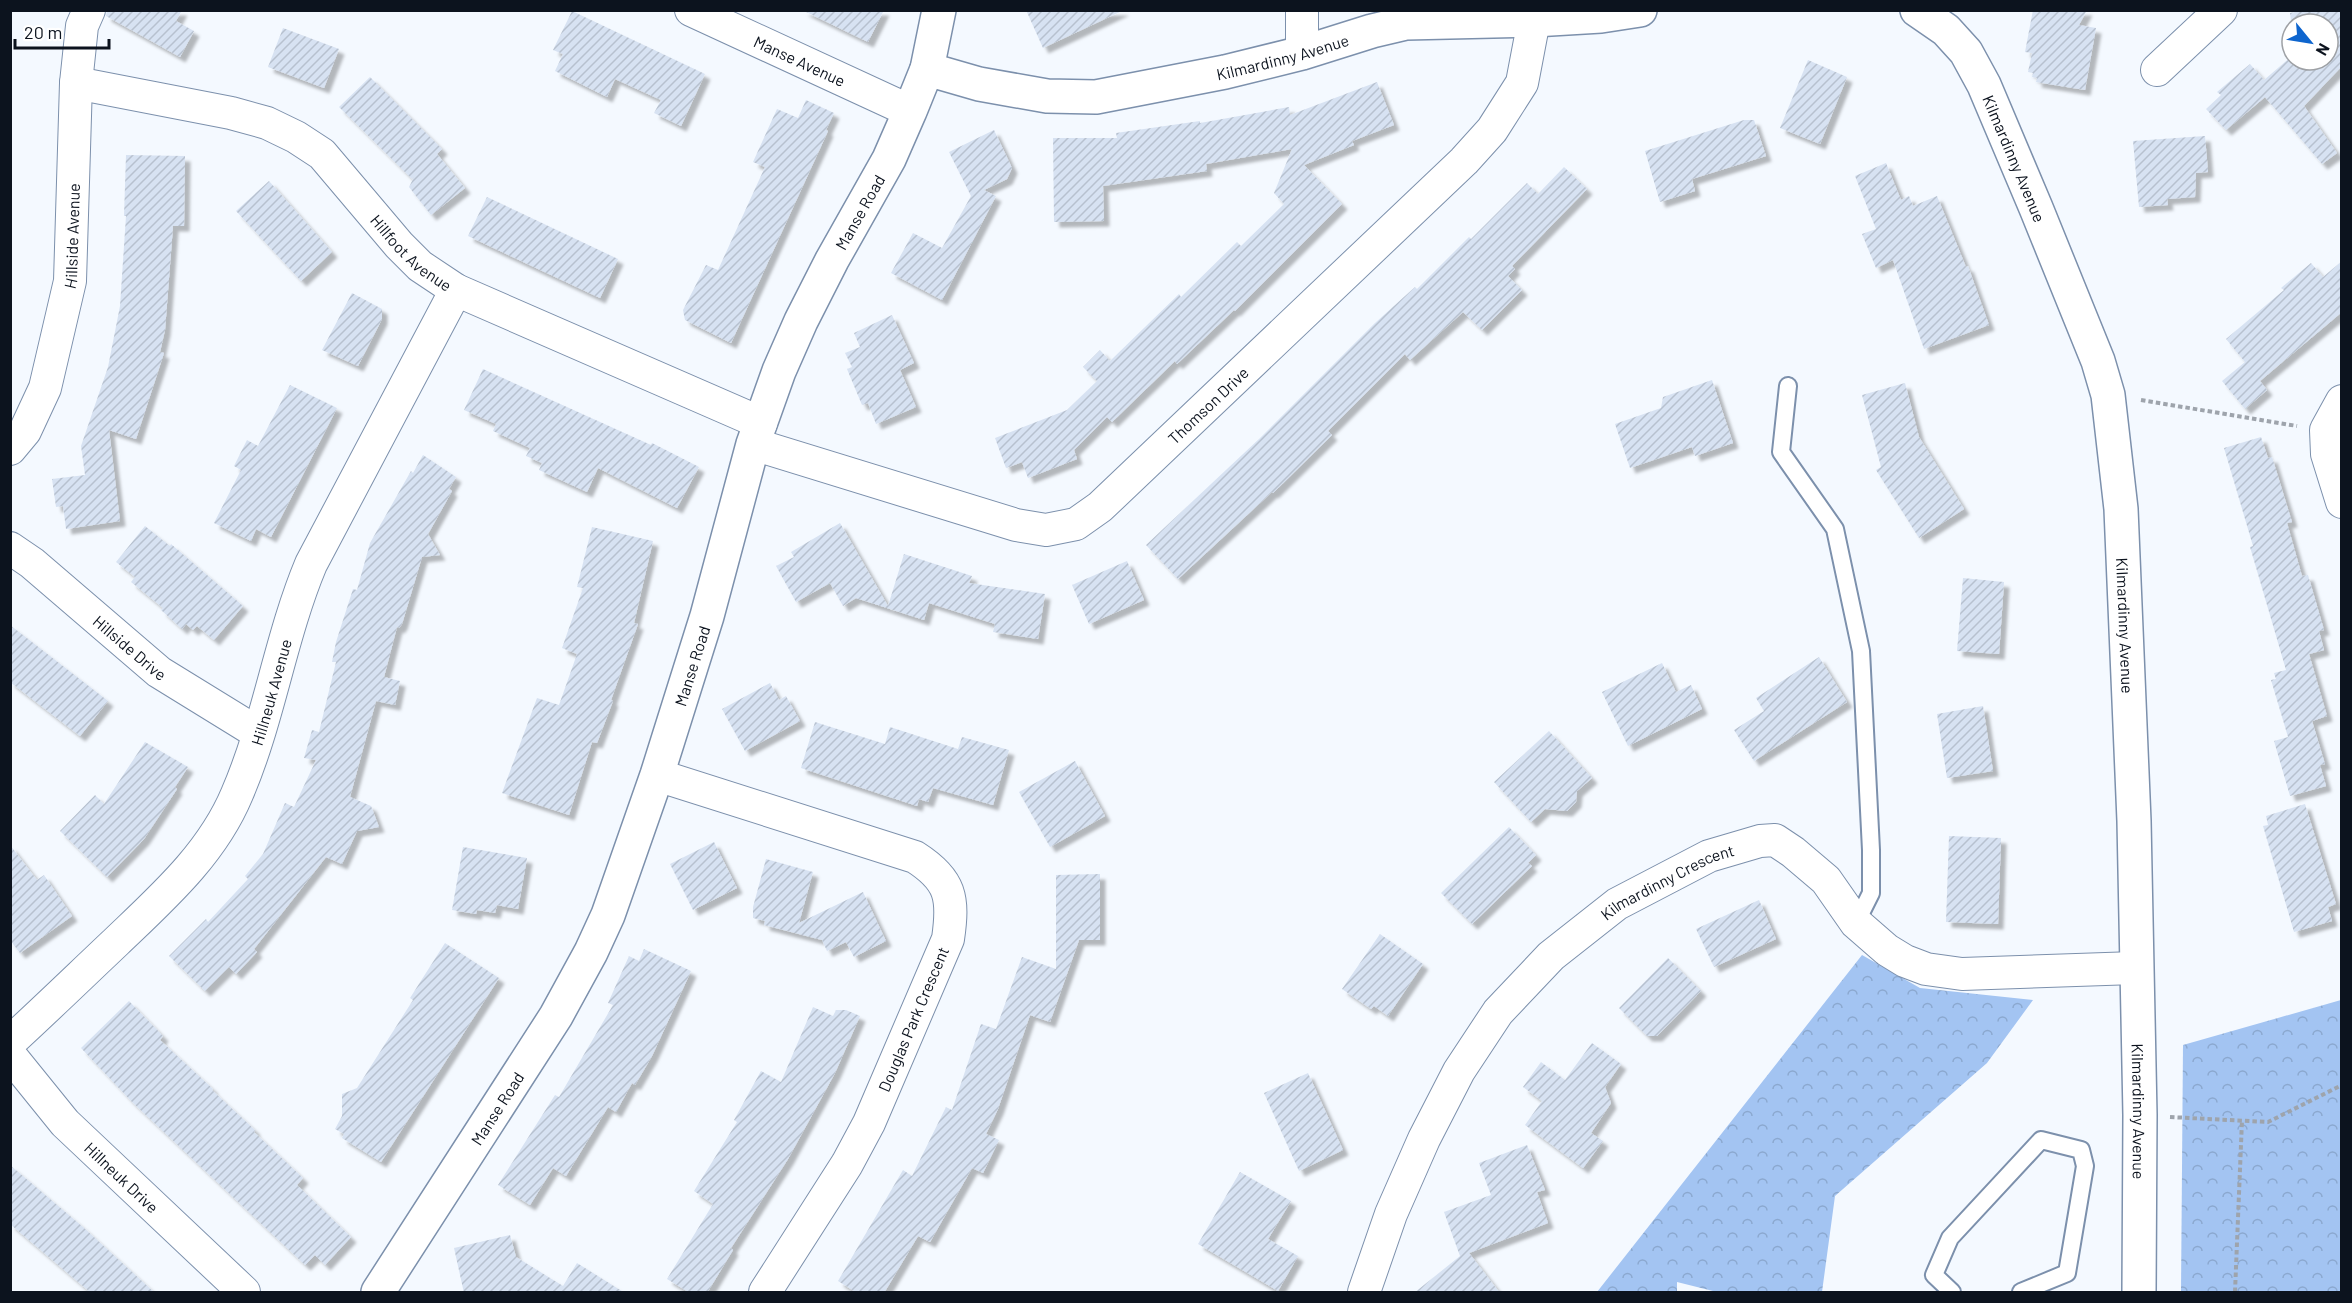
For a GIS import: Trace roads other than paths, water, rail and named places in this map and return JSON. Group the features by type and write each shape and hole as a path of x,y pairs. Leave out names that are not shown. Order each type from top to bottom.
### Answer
{"street":[{"name":"Hillside Avenue","path":"10,449 25,431 45,388 70,280 76,83 82,26 89,10"},
{"name":"Manse Avenue","path":"691,10 910,111"},
{"name":"Manse Road","path":"378,1293 556,1016 591,952 608,915 657,775 707,616 757,433 801,321 832,260 889,159 910,111 927,69 939,10"},
{"path":"1302,10 1302,53"},
{"name":"Kilmardinny Avenue","path":"927,69 979,84 1047,96 1096,98 1225,72 1406,23 1534,20 1640,10"},
{"name":"Kilmardinny Avenue","path":"1917,10 1946,30 1959,44 1966,52 1984,85 2093,350 2108,395 2121,509 2134,821 2135,968 2140,1115 2139,1293"},
{"path":"2157,70 2221,10"},
{"name":"Thomson Drive","path":"757,433 1016,525 1046,530 1077,524 1100,507 1464,161 1491,130 1522,83 1534,20"},
{"name":"Hillfoot Avenue","path":"76,83 231,113 267,123 296,137 322,154 399,245 420,266 456,290 757,433"},
{"name":"Hillneuk Avenue","path":"10,1042 157,903 193,865 215,836 237,795 258,734 298,595 311,564 456,290"},
{"path":"2342,401 2326,430 2327,454 2342,502"},
{"name":"Hillside Drive","path":"10,548 41,571 159,672 258,734"},
{"name":"Douglas Park Crescent","path":"657,775 915,857 933,869 947,887 952,912 948,939 869,1123 847,1164 765,1293"},
{"name":"Kilmardinny Crescent","path":"1364,1293 1396,1203 1424,1139 1460,1071 1498,1012 1551,956 1617,904 1708,856 1760,841 1775,840 1826,879 1856,924 1887,950 1905,961 1926,969 1962,974 2135,968"},
{"name":"Hillneuk Drive","path":"10,1055 65,1123 244,1293"}],"lane":[{"path":"1788,386 1781,452 1835,529 1862,651 1871,893 1856,924"},
{"path":"1952,1293 1934,1275 1950,1238 2041,1140 2081,1150 2085,1166 2067,1273 2021,1293"}]}
